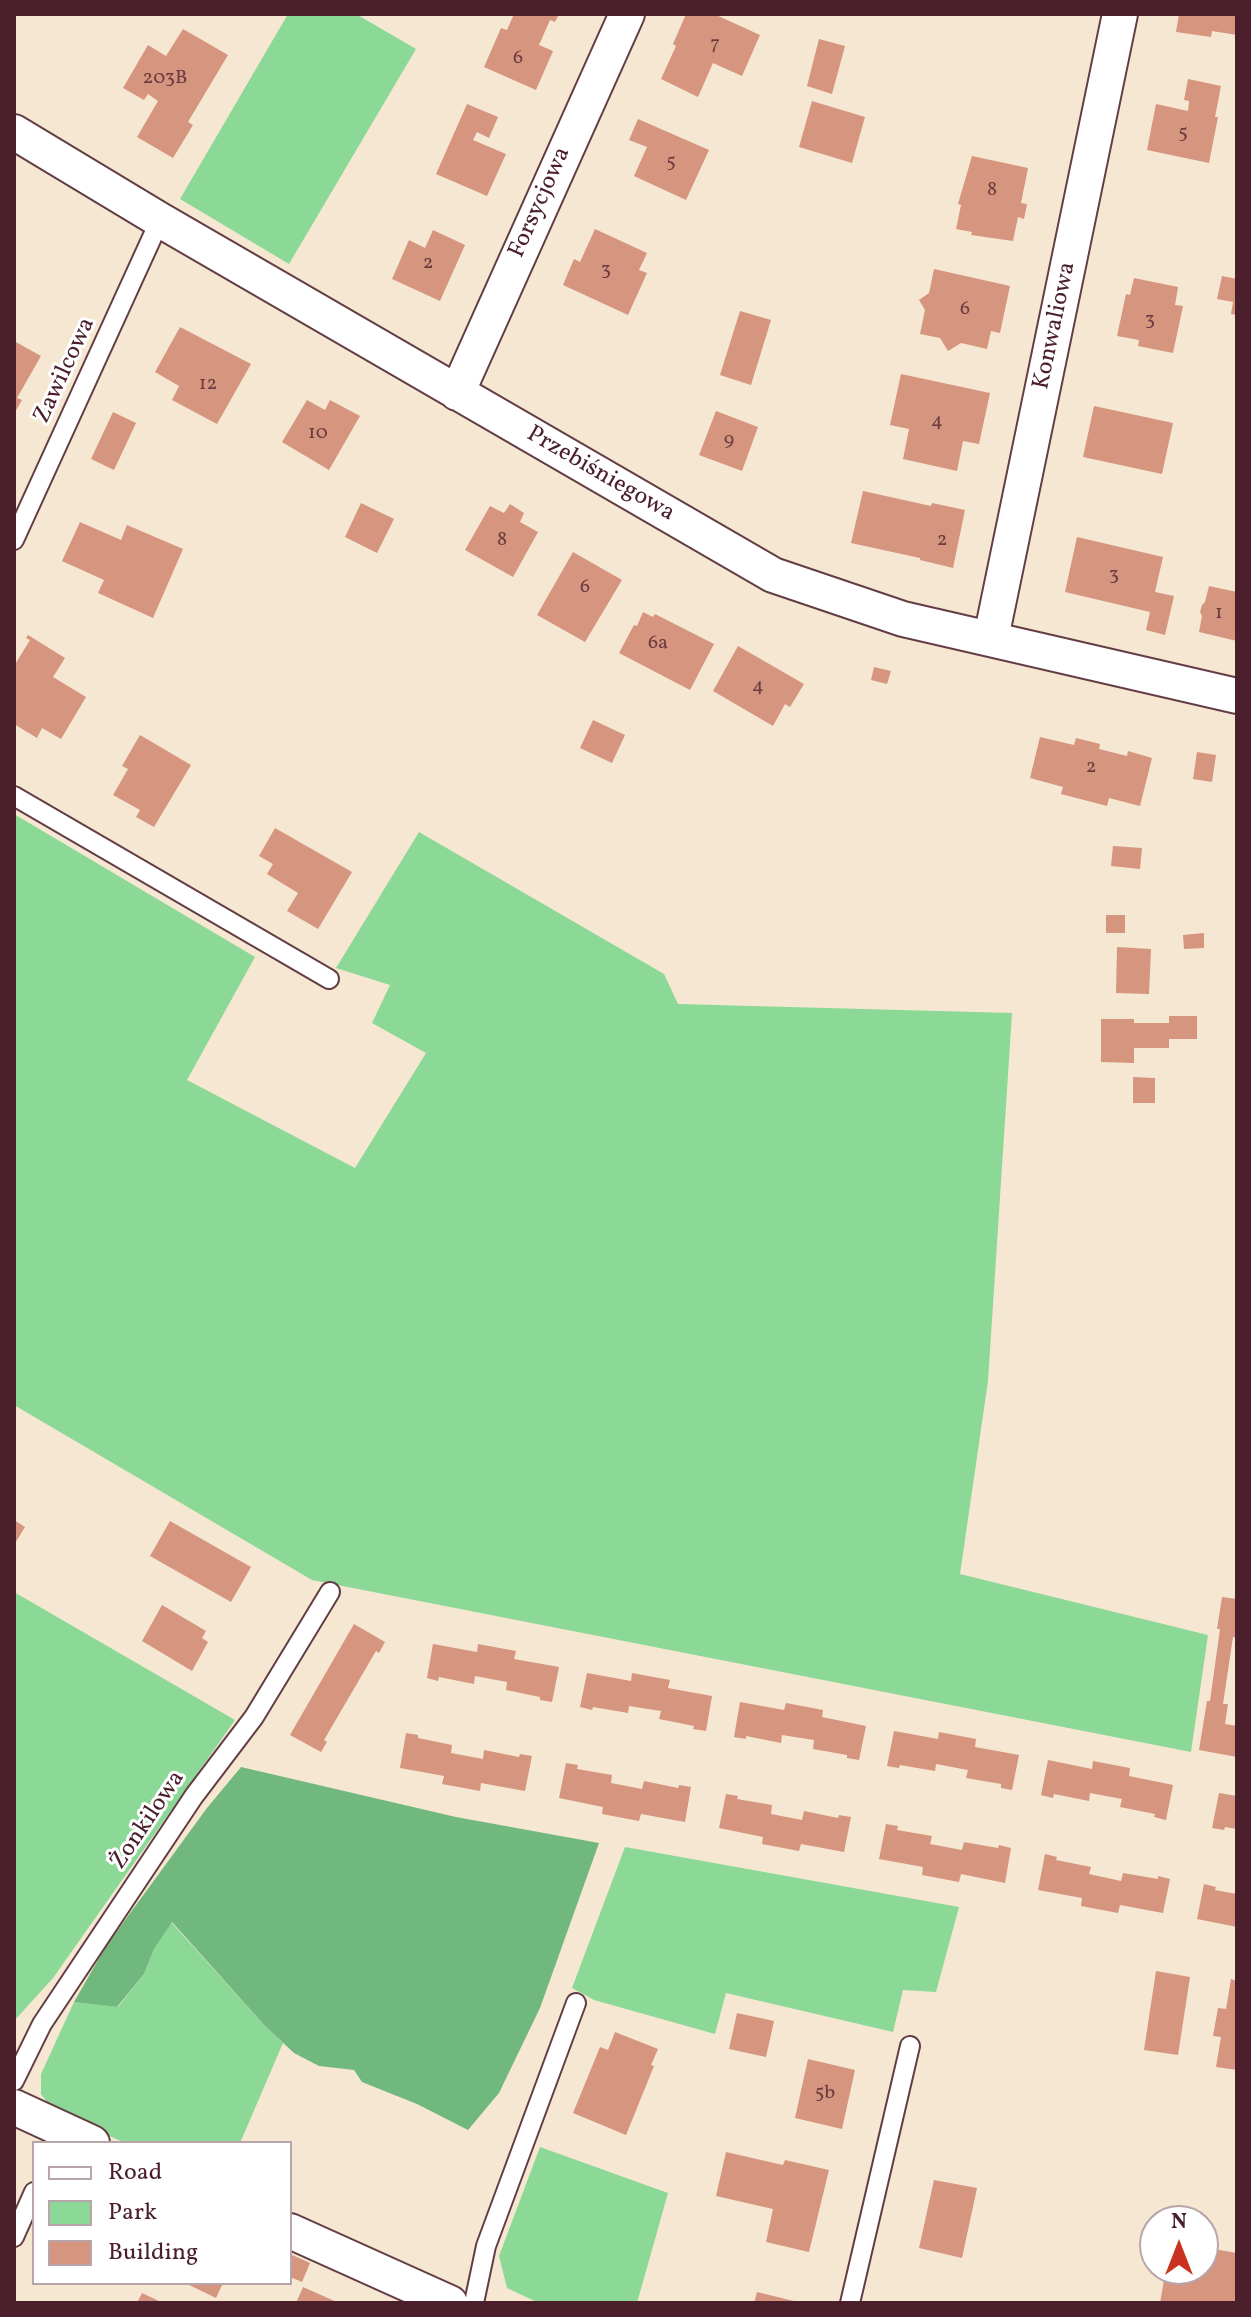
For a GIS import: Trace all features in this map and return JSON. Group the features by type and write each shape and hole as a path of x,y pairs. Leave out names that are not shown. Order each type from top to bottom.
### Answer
{"street":[{"name":"Forsycjowa","path":"457,393 627,14"},
{"name":"Konwaliowa","path":"991,638 1120,14"},
{"name":"Przebiśniegowa","path":"14,132 160,220 773,575 903,619 1237,696"},
{"path":"14,2107 70,2139"},
{"path":"292,2232 450,2303"}],"lane":[{"name":"Zawilcowa","path":"14,540 160,220"},
{"path":"14,796 329,979"},
{"name":"Żonkilowa","path":"14,2081 42,2024 194,1796 254,1717 330,1592"},
{"path":"474,2303 486,2246 576,2003"},
{"path":"850,2303 910,2046"},
{"path":"14,2237 32,2196"}],"green space":[{"path":"288,14 356,14 416,49 289,264 180,199"},
{"path":"14,814 255,957 187,1080 355,1168 426,1053 372,1023 390,985 336,968 419,832 664,974 678,1004 1012,1013 988,1381 960,1574 1208,1635 1191,1752 312,1580 14,1405"},
{"path":"14,1592 235,1720 53,1978 14,2021"},
{"path":"241,1767 456,1817 599,1843 540,2008 499,2093 468,2130 417,2104 362,2082 354,2070 319,2066 294,2053 265,2026 172,1922 154,1949 144,1974 117,2007 74,2002 106,1946 207,1808"},
{"path":"625,1847 959,1907 936,1992 903,1990 893,2032 726,1993 715,2034 594,2000 572,1988"},
{"path":"171,1922 283,2043 241,2141 121,2141 53,2110 41,2094 41,2074 74,2002 118,2007 144,1974 154,1949"},
{"path":"540,2147 668,2193 637,2303 539,2303 507,2288 499,2256"}],"building":[{"path":"514,14 559,14 555,22 550,20 539,45 553,51 536,90 484,67 501,28 507,30"},
{"path":"686,14 714,14 760,35 742,76 713,63 698,97 661,79"},
{"path":"1179,14 1237,14 1237,35 1212,31 1211,37 1176,32"},
{"path":"183,29 228,55 188,122 193,125 173,158 137,137 158,101 148,94 144,100 123,88 148,45 166,56"},
{"path":"819,39 845,46 832,94 807,86"},
{"path":"1188,79 1221,86 1209,163 1147,150 1156,104 1188,111 1189,101 1184,100"},
{"path":"812,101 865,117 852,163 799,147"},
{"path":"467,104 498,117 489,138 477,132 473,140 506,154 487,196 436,174"},
{"path":"638,119 709,150 686,200 634,176 647,147 629,140"},
{"path":"972,156 1028,168 1021,203 1027,204 1024,219 1018,217 1013,241 971,235 972,232 956,229 961,205 958,204"},
{"path":"595,229 647,253 639,270 647,273 628,315 563,285 574,259 580,262"},
{"path":"433,230 465,245 440,301 392,279 409,240 425,248"},
{"path":"934,269 1010,286 1000,333 991,331 987,349 961,343 948,351 940,338 920,334 925,310 919,300 929,293"},
{"path":"1222,276 1237,279 1237,315 1231,314 1233,302 1217,299"},
{"path":"1134,278 1178,287 1175,305 1183,306 1173,353 1138,346 1139,340 1117,336 1126,294 1130,295"},
{"path":"740,311 771,320 751,385 720,375"},
{"path":"180,327 251,364 217,424 172,400 179,386 155,372"},
{"path":"14,341 41,356 17,398 22,400 14,414"},
{"path":"901,374 990,393 979,444 963,441 957,471 903,459 909,429 890,425"},
{"path":"307,400 325,410 330,400 360,416 329,470 282,442"},
{"path":"1094,406 1173,423 1162,474 1083,457"},
{"path":"716,411 758,427 742,471 699,455"},
{"path":"113,412 136,423 114,470 91,459"},
{"path":"863,491 965,510 953,568 851,543"},
{"path":"361,503 394,519 377,553 345,537"},
{"path":"510,504 524,513 520,522 538,532 513,577 465,550 490,506 504,513"},
{"path":"80,522 121,540 127,525 183,549 153,618 98,593 104,580 62,561"},
{"path":"1077,537 1163,557 1155,592 1174,596 1165,635 1146,630 1150,612 1065,592"},
{"path":"573,552 622,580 585,642 537,615"},
{"path":"1209,586 1237,592 1237,641 1199,632 1200,612"},
{"path":"643,612 653,617 655,614 714,644 690,690 619,653"},
{"path":"28,635 65,658 53,677 86,697 61,739 42,728 37,738 14,724 14,666 30,640 26,638"},
{"path":"738,646 804,684 790,707 785,704 773,726 713,691"},
{"path":"874,667 891,671 887,684 871,680"},
{"path":"593,720 625,735 612,763 580,748"},
{"path":"140,735 191,765 154,827 136,817 140,810 113,795 128,769 122,766"},
{"path":"1040,737 1074,745 1076,738 1100,744 1099,749 1127,756 1128,751 1152,758 1140,806 1109,798 1107,806 1061,794 1063,787 1030,778"},
{"path":"1197,752 1216,755 1212,782 1193,779"},
{"path":"275,828 352,872 318,929 287,911 298,893 267,874 273,864 259,856"},
{"path":"1113,846 1142,848 1140,869 1111,866"},
{"path":"1106,915 1125,915 1125,933 1106,933"},
{"path":"1204,933 1204,948 1184,949 1183,935"},
{"path":"1117,947 1151,949 1149,994 1116,993"},
{"path":"1169,1016 1197,1016 1197,1039 1169,1039 1169,1048 1134,1048 1134,1063 1101,1062 1101,1019 1169,1023"},
{"path":"1133,1077 1155,1078 1155,1103 1133,1103"},
{"path":"14,1520 25,1527 14,1545"},
{"path":"170,1521 251,1567 231,1602 150,1556"},
{"path":"1222,1597 1237,1599 1237,1638 1233,1637 1223,1704 1228,1704 1225,1724 1237,1726 1237,1757 1199,1750 1207,1701 1210,1701"},
{"path":"162,1605 206,1631 202,1638 208,1642 192,1671 142,1641"},
{"path":"354,1624 385,1642 379,1653 376,1651 324,1740 327,1742 321,1752 290,1735"},
{"path":"433,1644 477,1652 478,1644 516,1651 514,1659 559,1667 552,1702 506,1690 507,1682 475,1676 474,1684 439,1677 438,1681 427,1678"},
{"path":"587,1673 631,1681 632,1673 670,1680 668,1688 712,1696 706,1731 659,1719 661,1711 629,1706 628,1713 580,1707"},
{"path":"740,1702 784,1710 786,1703 823,1710 822,1717 866,1726 859,1760 813,1749 814,1740 782,1735 781,1743 746,1736 746,1739 734,1737"},
{"path":"894,1731 938,1739 939,1732 976,1739 975,1747 1019,1755 1012,1790 1001,1788 1001,1784 966,1778 968,1770 936,1764 935,1771 887,1766"},
{"path":"406,1733 452,1745 451,1753 483,1759 484,1750 519,1757 520,1754 532,1756 525,1791 481,1783 480,1791 442,1784 444,1776 400,1768"},
{"path":"1048,1760 1092,1769 1093,1761 1130,1768 1129,1776 1173,1785 1166,1820 1154,1817 1155,1814 1120,1807 1122,1799 1090,1793 1089,1801 1054,1794 1053,1798 1041,1795"},
{"path":"566,1763 578,1765 577,1769 612,1775 611,1783 642,1789 644,1781 678,1788 679,1785 691,1787 685,1822 641,1814 639,1821 602,1814 603,1807 559,1798"},
{"path":"1219,1793 1237,1796 1237,1829 1212,1828"},
{"path":"726,1794 772,1805 771,1814 802,1820 804,1811 838,1818 839,1815 851,1817 844,1852 801,1844 799,1851 762,1844 763,1837 719,1828"},
{"path":"886,1824 898,1826 897,1830 932,1836 930,1844 962,1850 964,1842 1011,1848 1005,1883 961,1874 959,1882 922,1875 923,1867 879,1859"},
{"path":"1045,1854 1057,1857 1056,1860 1091,1867 1089,1874 1121,1881 1123,1873 1170,1879 1163,1913 1120,1905 1118,1913 1081,1906 1082,1898 1038,1890"},
{"path":"1204,1884 1216,1887 1215,1890 1237,1894 1237,1927 1197,1919"},
{"path":"1156,1971 1190,1977 1178,2055 1144,2050"},
{"path":"1231,1979 1237,1981 1237,2070 1216,2067 1221,2037 1213,2036 1218,2008 1226,2009"},
{"path":"737,2013 774,2021 766,2057 729,2049"},
{"path":"615,2032 658,2049 626,2135 573,2113 600,2047 608,2050"},
{"path":"808,2059 855,2070 842,2129 795,2118"},
{"path":"726,2152 783,2165 785,2160 829,2170 809,2252 766,2242 773,2209 716,2196"},
{"path":"934,2180 977,2188 962,2258 919,2248"},
{"path":"1219,2250 1237,2253 1237,2303 1160,2303 1163,2285 1219,2285"},
{"path":"292,2255 310,2263 302,2282 292,2278"},
{"path":"189,2285 222,2285 216,2298"},
{"path":"303,2287 339,2303 296,2303"},
{"path":"757,2292 798,2302 798,2303 754,2303"},
{"path":"142,2293 163,2303 137,2303"}]}
